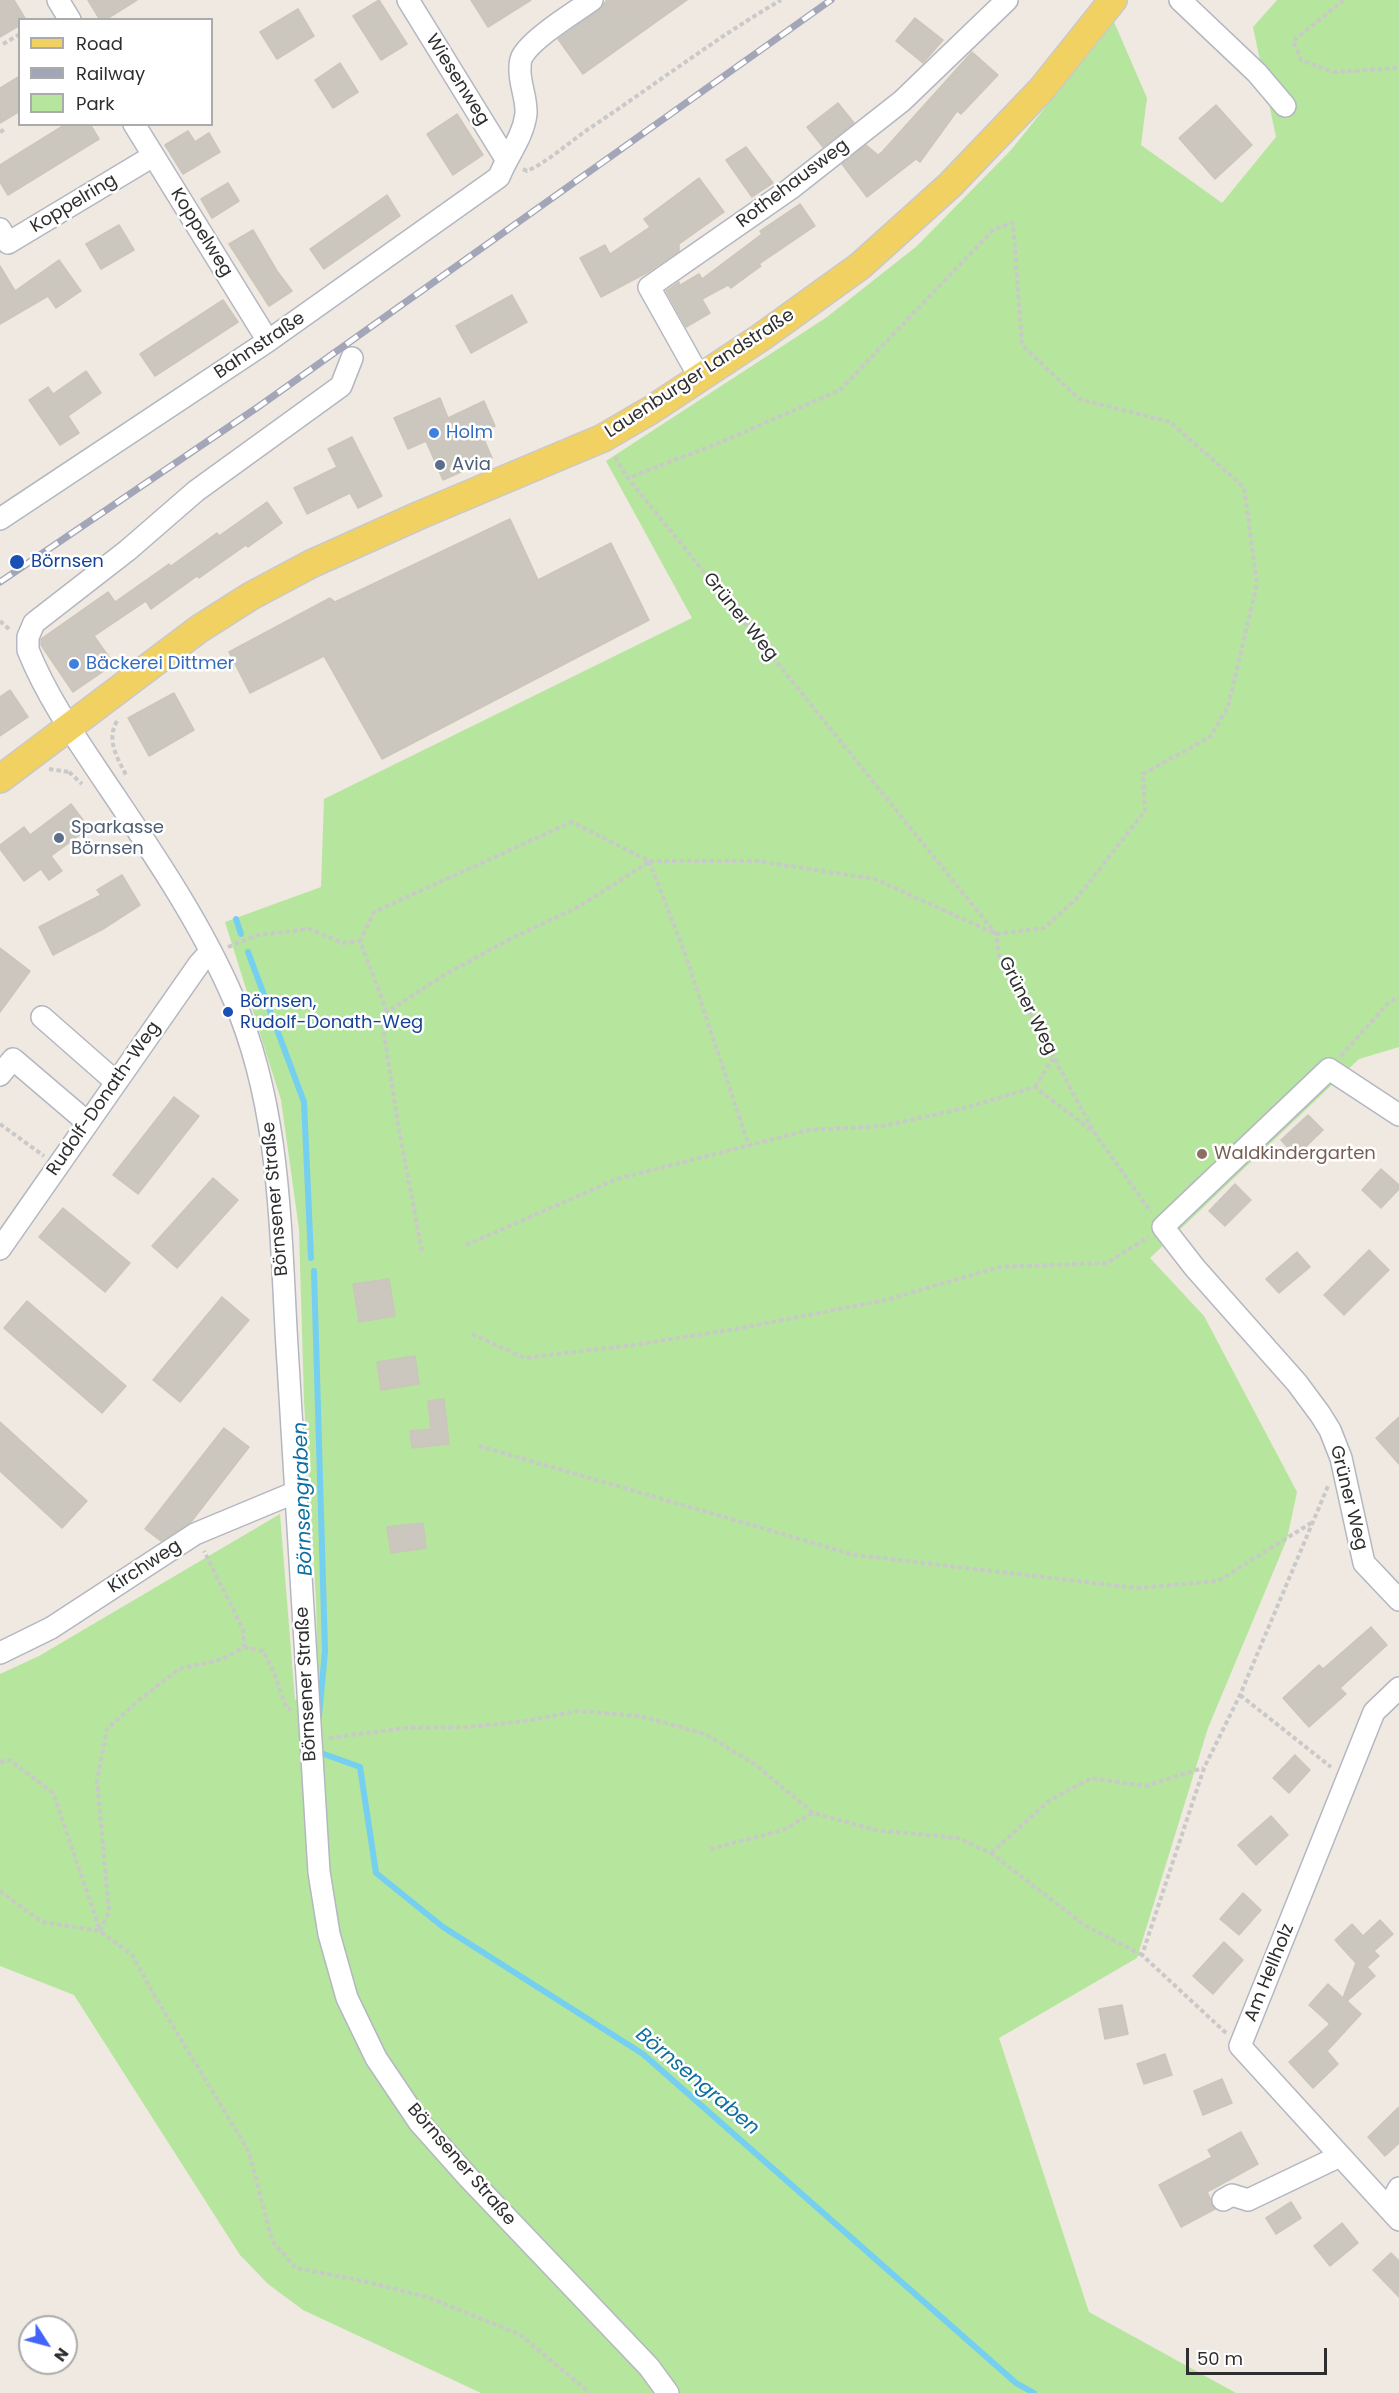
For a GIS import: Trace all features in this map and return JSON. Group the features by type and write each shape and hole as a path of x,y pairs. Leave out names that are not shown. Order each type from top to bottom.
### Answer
{"main road":[{"name":"Lauenburger Landstraße","path":"0,779 199,629 252,596 311,564 603,438 700,378 815,300 860,266 950,185 1041,90 1113,0"}],"street":[{"path":"58,0 69,18"},
{"name":"Wiesenweg","path":"408,0 506,159"},
{"name":"Bahnstraße","path":"0,519 268,341 499,177 506,159 519,140 526,114 520,71 522,55 547,32 592,0"},
{"name":"Rothehausweg","path":"700,378 649,287 790,189 903,101 1006,0"},
{"path":"1180,0 1257,73 1285,106"},
{"name":"Koppelweg","path":"135,126 268,341"},
{"name":"Koppelring","path":"0,229 9,243 153,156"},
{"name":"Börnsener Straße","path":"352,358 340,386 196,491 128,550 34,623 28,637 28,650 68,727 152,852 210,952 234,1000 252,1050 268,1109 278,1205 319,1872 329,1934 347,1998 376,2058 419,2122 468,2177 650,2367 668,2393"},
{"name":"Rudolf-Donath-Weg","path":"0,1249 199,964 210,952"},
{"path":"42,1017 116,1082"},
{"path":"0,1075 13,1059 88,1122"},
{"path":"1163,1227 1329,1070 1399,1115"},
{"name":"Grüner Weg","path":"1163,1227 1195,1268 1297,1383 1330,1430 1341,1458 1364,1563 1399,1600"},
{"name":"Kirchweg","path":"0,1653 51,1628 195,1534 296,1492"},
{"name":"Am Hellholz","path":"1240,2046 1374,1712 1399,1688"},
{"path":"1240,2046 1393,2214"},
{"path":"1222,2200 1232,2195 1248,2200 1340,2156"},
{"path":"1393,2214 1399,2188"}],"path":[{"path":"506,159 527,171 544,164 575,138 651,88 743,22 781,0"},
{"path":"1344,0 1293,41 1301,60 1333,72 1399,68"},
{"path":"3,44 18,35"},
{"path":"422,1251 399,1130 383,1028 387,1012 360,941 374,912 572,822 650,861 757,861 874,879 996,934 1044,928 1076,899 1145,811 1143,774 1210,737 1228,707 1257,584 1244,487 1170,422 1079,399 1022,345 1013,223 994,229 840,390 718,443 628,478"},
{"name":"Grüner Weg","path":"603,438 628,478 996,934 999,956 1094,1132 1163,1227"},
{"path":"118,719 114,726 112,747 129,781"},
{"path":"69,772 85,787"},
{"path":"387,1012 444,975 512,938 578,907 650,861"},
{"path":"650,861 683,948 749,1146"},
{"path":"232,946 257,935 310,929 344,943 360,941"},
{"path":"1329,1070 1390,1001 1399,998"},
{"path":"466,1245 617,1179 808,1130 895,1124 965,1108 1035,1087 1053,1058"},
{"path":"1035,1087 1094,1132"},
{"path":"0,1124 57,1166"},
{"path":"472,1334 525,1358 702,1335 886,1300 999,1267 1107,1263 1163,1227"},
{"path":"479,1446 855,1555 1137,1588 1218,1581 1311,1523"},
{"path":"1142,1955 1204,1768 1240,1695 1311,1523 1341,1458"},
{"path":"195,1534 243,1629 244,1647"},
{"path":"100,1931 109,1912 97,1781 107,1729 138,1701 179,1670 223,1659 244,1647 263,1651 275,1675 286,1707 309,1719"},
{"path":"1240,1695 1348,1781"},
{"path":"310,1740 406,1728 469,1727 514,1722 578,1710 640,1716 705,1734 756,1765 813,1813 874,1830 958,1838 991,1853 1084,1925 1142,1955 1240,2046"},
{"path":"0,1762 10,1760 52,1793 100,1931"},
{"path":"991,1853 1050,1800 1092,1778 1145,1786 1204,1768"},
{"path":"710,1849 783,1830 813,1813"},
{"path":"0,1891 42,1922 100,1931 132,1955 249,2152 272,2241 296,2268 427,2297 519,2334 590,2393"}],"green space":[{"path":"1277,0 1399,0 1399,1047 1359,1059 1150,1258 1204,1316 1297,1492 1287,1539 1208,1728 1137,1958 999,2038 1089,2312 1236,2393 481,2393 303,2310 268,2284 240,2255 74,1995 0,1966 0,1674 39,1656 280,1514 295,1700 318,1692 316,1599 304,1401 299,1229 281,1100 225,922 321,887 324,799 692,618 606,461 827,317 917,246 1011,150 1114,22 1147,98 1141,145 1222,203 1276,137 1253,27"}],"building":[{"path":"0,0 14,0 25,18 18,18 18,26 0,37"},
{"path":"88,0 137,0 108,18 99,18"},
{"path":"379,0 407,44 381,60 353,16"},
{"path":"471,0 531,0 488,27"},
{"path":"607,0 687,0 583,74 558,39 599,10"},
{"path":"298,9 314,36 277,59 260,32"},
{"path":"915,18 943,40 923,63 896,41"},
{"path":"972,52 998,75 961,114 957,111 920,162 916,159 867,197 842,164 866,145 878,155 882,152"},
{"path":"340,63 358,92 333,108 315,80"},
{"path":"18,77 18,112 0,123 0,88"},
{"path":"838,103 854,123 823,147 807,127"},
{"path":"1216,105 1252,145 1215,179 1179,138"},
{"path":"457,114 483,155 453,175 427,134"},
{"path":"63,126 91,126 99,139 8,195 0,182 0,165"},
{"path":"188,131 195,142 209,133 220,152 183,174 165,145"},
{"path":"746,147 773,183 752,197 726,160"},
{"path":"699,178 724,212 679,244 679,251 648,272 601,297 580,258 605,245 610,254 650,227 644,219"},
{"path":"228,183 239,201 212,218 201,199"},
{"path":"387,195 400,216 324,269 310,249"},
{"path":"800,204 815,226 759,264 761,266 731,288 728,285 702,299 710,313 686,327 666,291 679,282 679,286 699,274 702,279 762,234 760,231"},
{"path":"119,225 134,250 101,269 86,244"},
{"path":"253,230 277,271 292,291 269,306 229,244"},
{"path":"59,260 81,291 56,308 48,296 0,324 0,266 15,291"},
{"path":"512,295 527,322 471,353 456,326"},
{"path":"223,300 238,322 155,376 140,354"},
{"path":"86,371 101,393 68,416 79,433 60,445 29,400 48,387 53,394"},
{"path":"440,398 448,418 484,401 495,426 481,432 492,458 443,480 426,441 408,449 394,418"},
{"path":"352,437 382,496 358,508 350,493 307,514 294,488 337,467 328,449"},
{"path":"267,502 282,523 199,578 197,576 151,609 146,601 94,636 114,664 73,692 41,645 41,639 108,592 115,602 169,564 171,566 217,533 219,536"},
{"path":"510,519 538,580 611,543 649,620 382,759 324,656 250,693 229,652 330,598 335,602"},
{"path":"10,690 28,717 0,736 0,697"},
{"path":"174,693 194,730 149,756 128,718"},
{"path":"71,804 89,828 51,856 62,871 49,880 41,869 24,881 0,849 0,845 24,827 30,835"},
{"path":"122,875 140,905 103,929 53,955 39,927 101,895 97,890"},
{"path":"0,948 30,971 0,1012"},
{"path":"174,1097 199,1116 138,1194 113,1175"},
{"path":"1308,1115 1323,1130 1296,1156 1281,1140"},
{"path":"1381,1169 1399,1185 1399,1189 1381,1208 1362,1190"},
{"path":"213,1178 238,1200 177,1268 152,1246"},
{"path":"1235,1184 1251,1200 1225,1226 1209,1211"},
{"path":"63,1208 130,1263 105,1292 39,1237"},
{"path":"1369,1250 1389,1270 1344,1315 1324,1295"},
{"path":"1297,1252 1310,1267 1279,1293 1266,1279"},
{"path":"389,1279 395,1316 359,1322 353,1284"},
{"path":"222,1297 249,1320 180,1402 153,1380"},
{"path":"27,1301 126,1386 102,1413 4,1328"},
{"path":"415,1356 419,1384 381,1390 377,1362"},
{"path":"444,1399 449,1444 412,1448 410,1431 431,1429 428,1401"},
{"path":"1399,1417 1399,1464 1376,1438"},
{"path":"0,1422 87,1501 62,1528 0,1471"},
{"path":"224,1428 249,1447 191,1522 161,1541 145,1529"},
{"path":"423,1523 426,1548 391,1553 387,1527"},
{"path":"1371,1627 1387,1645 1340,1688 1346,1694 1309,1727 1283,1698 1319,1665 1323,1669"},
{"path":"1295,1755 1310,1770 1289,1793 1273,1778"},
{"path":"1271,1816 1288,1835 1256,1865 1238,1845"},
{"path":"1243,1893 1261,1910 1239,1935 1220,1919"},
{"path":"1380,1920 1393,1934 1374,1951 1379,1956 1367,1967 1375,1976 1347,2001 1361,2014 1327,2051 1338,2064 1313,2088 1289,2062 1330,2024 1309,2005 1328,1984 1343,1998 1356,1963 1335,1940 1352,1924 1363,1936"},
{"path":"1224,1942 1243,1960 1213,1994 1193,1976"},
{"path":"1122,2005 1128,2034 1105,2039 1099,2009"},
{"path":"1165,2054 1172,2075 1144,2084 1137,2064"},
{"path":"1222,2079 1232,2103 1203,2115 1194,2091"},
{"path":"1399,2107 1399,2143 1385,2156 1368,2137"},
{"path":"1241,2132 1258,2164 1207,2192 1215,2209 1181,2227 1159,2185 1212,2157 1208,2150"},
{"path":"1291,2202 1301,2218 1276,2234 1266,2218"},
{"path":"1342,2223 1358,2243 1330,2266 1314,2246"},
{"path":"1391,2253 1399,2261 1399,2297 1373,2270"}],"waterway":[{"name":"Börnsengraben","path":"236,919 241,934"},
{"name":"Börnsengraben","path":"248,952 304,1102 311,1258"},
{"name":"Börnsengraben","path":"314,1271 325,1651 319,1717"},
{"name":"Börnsengraben","path":"321,1753 360,1767 376,1873 443,1927 643,2054 1016,2383 1034,2393"}],"railway":[{"path":"0,582 258,407 831,0"}],"place":[{"name":"Holm","path":"434,433"},
{"name":"Avia","path":"440,465"},
{"name":"Börnsen","path":"17,562"},
{"name":"Bäckerei Dittmer","path":"74,664"},
{"name":"Sparkasse Börnsen","path":"59,838"},
{"name":"Börnsen, Rudolf-Donath-Weg","path":"228,1012"},
{"name":"Waldkindergarten","path":"1202,1154"}]}
